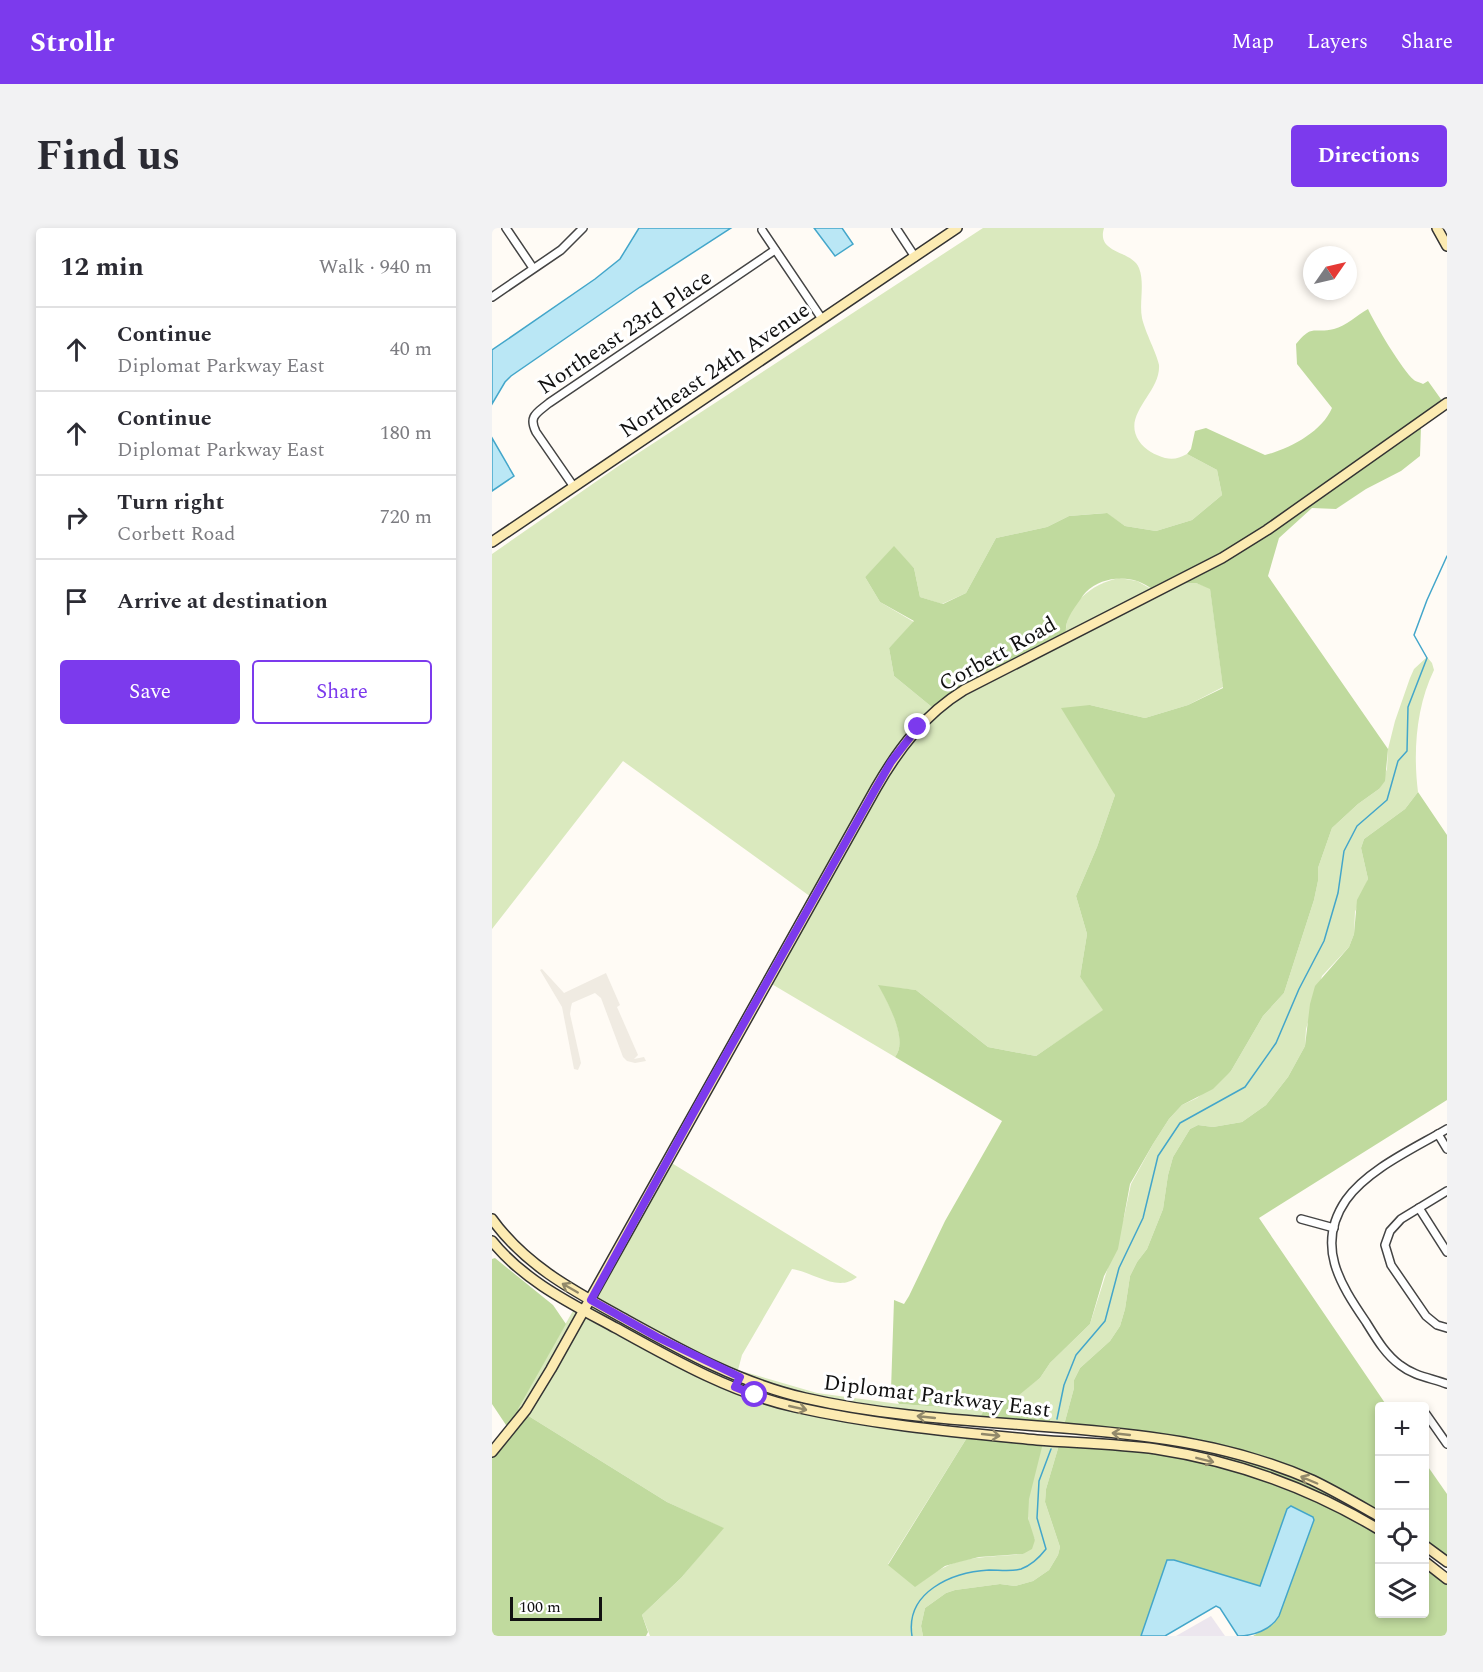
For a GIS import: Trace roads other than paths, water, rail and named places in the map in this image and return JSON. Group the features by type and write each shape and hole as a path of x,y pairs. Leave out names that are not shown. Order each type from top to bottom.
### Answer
{"street":[{"path":"506,228 533,268"},
{"path":"492,297 561,250 583,228"},
{"path":"896,228 915,256"},
{"name":"Northeast 24th Avenue","path":"492,542 957,228"},
{"path":"1437,228 1447,246"},
{"path":"762,230 822,320"},
{"name":"Northeast 23rd Place","path":"574,487 536,432 532,423 534,416 549,403 775,250"},
{"name":"Corbett Road","path":"492,1452 536,1396 891,762 924,720 948,700 974,685 1222,558 1267,530 1447,403"},
{"path":"1447,1129 1360,1184 1342,1206 1334,1228 1333,1248 1338,1276 1345,1291 1384,1350 1408,1371 1447,1384"},
{"path":"1438,1134 1447,1149"},
{"path":"1447,1191 1395,1224 1387,1238 1386,1253 1391,1265 1426,1316 1437,1325 1447,1328"},
{"path":"1419,1208 1447,1252"},
{"name":"Diplomat Parkway East","path":"492,1219 506,1237 548,1275 657,1337 740,1377 770,1388 831,1404 905,1415 1114,1433 1181,1443 1251,1459 1287,1471 1345,1497 1375,1514"},
{"path":"1301,1219 1334,1228"},
{"name":"Diplomat Parkway East","path":"492,1241 528,1277 584,1311 648,1346 735,1387 792,1407 843,1418 904,1426 1037,1440 1138,1447 1179,1454 1261,1475 1310,1493 1375,1527"},
{"path":"735,1387 740,1377"},
{"path":"904,1426 905,1415"},
{"path":"1429,1418 1447,1443"},
{"path":"1179,1454 1181,1443"},
{"path":"1340,1508 1345,1497"},
{"path":"1429,1548 1447,1562"},
{"path":"1429,1564 1447,1579"}],"water":[{"path":"639,228 731,228 640,287 511,376 492,404 492,350 595,279 620,259"},
{"path":"814,228 842,228 853,244 835,256"},
{"path":"492,438 514,476 492,491"},
{"path":"1291,1506 1313,1517 1314,1520 1276,1621 1250,1635 1238,1636 1220,1608 1216,1606 1165,1636 1141,1636 1167,1560 1174,1560 1260,1586 1287,1509"}],"waterway":[{"path":"1057,1419 1064,1385 1076,1355 1105,1321 1119,1268 1143,1218 1158,1156 1180,1123 1245,1087 1276,1043 1299,989 1324,941 1338,893 1344,851 1357,826 1387,800 1398,761 1407,751 1408,707 1427,658 1414,635 1447,556"},
{"path":"912,1636 912,1621 916,1607 934,1587 960,1575 989,1570 1021,1569 1035,1561 1046,1549 1037,1518 1039,1481 1051,1449"}]}
